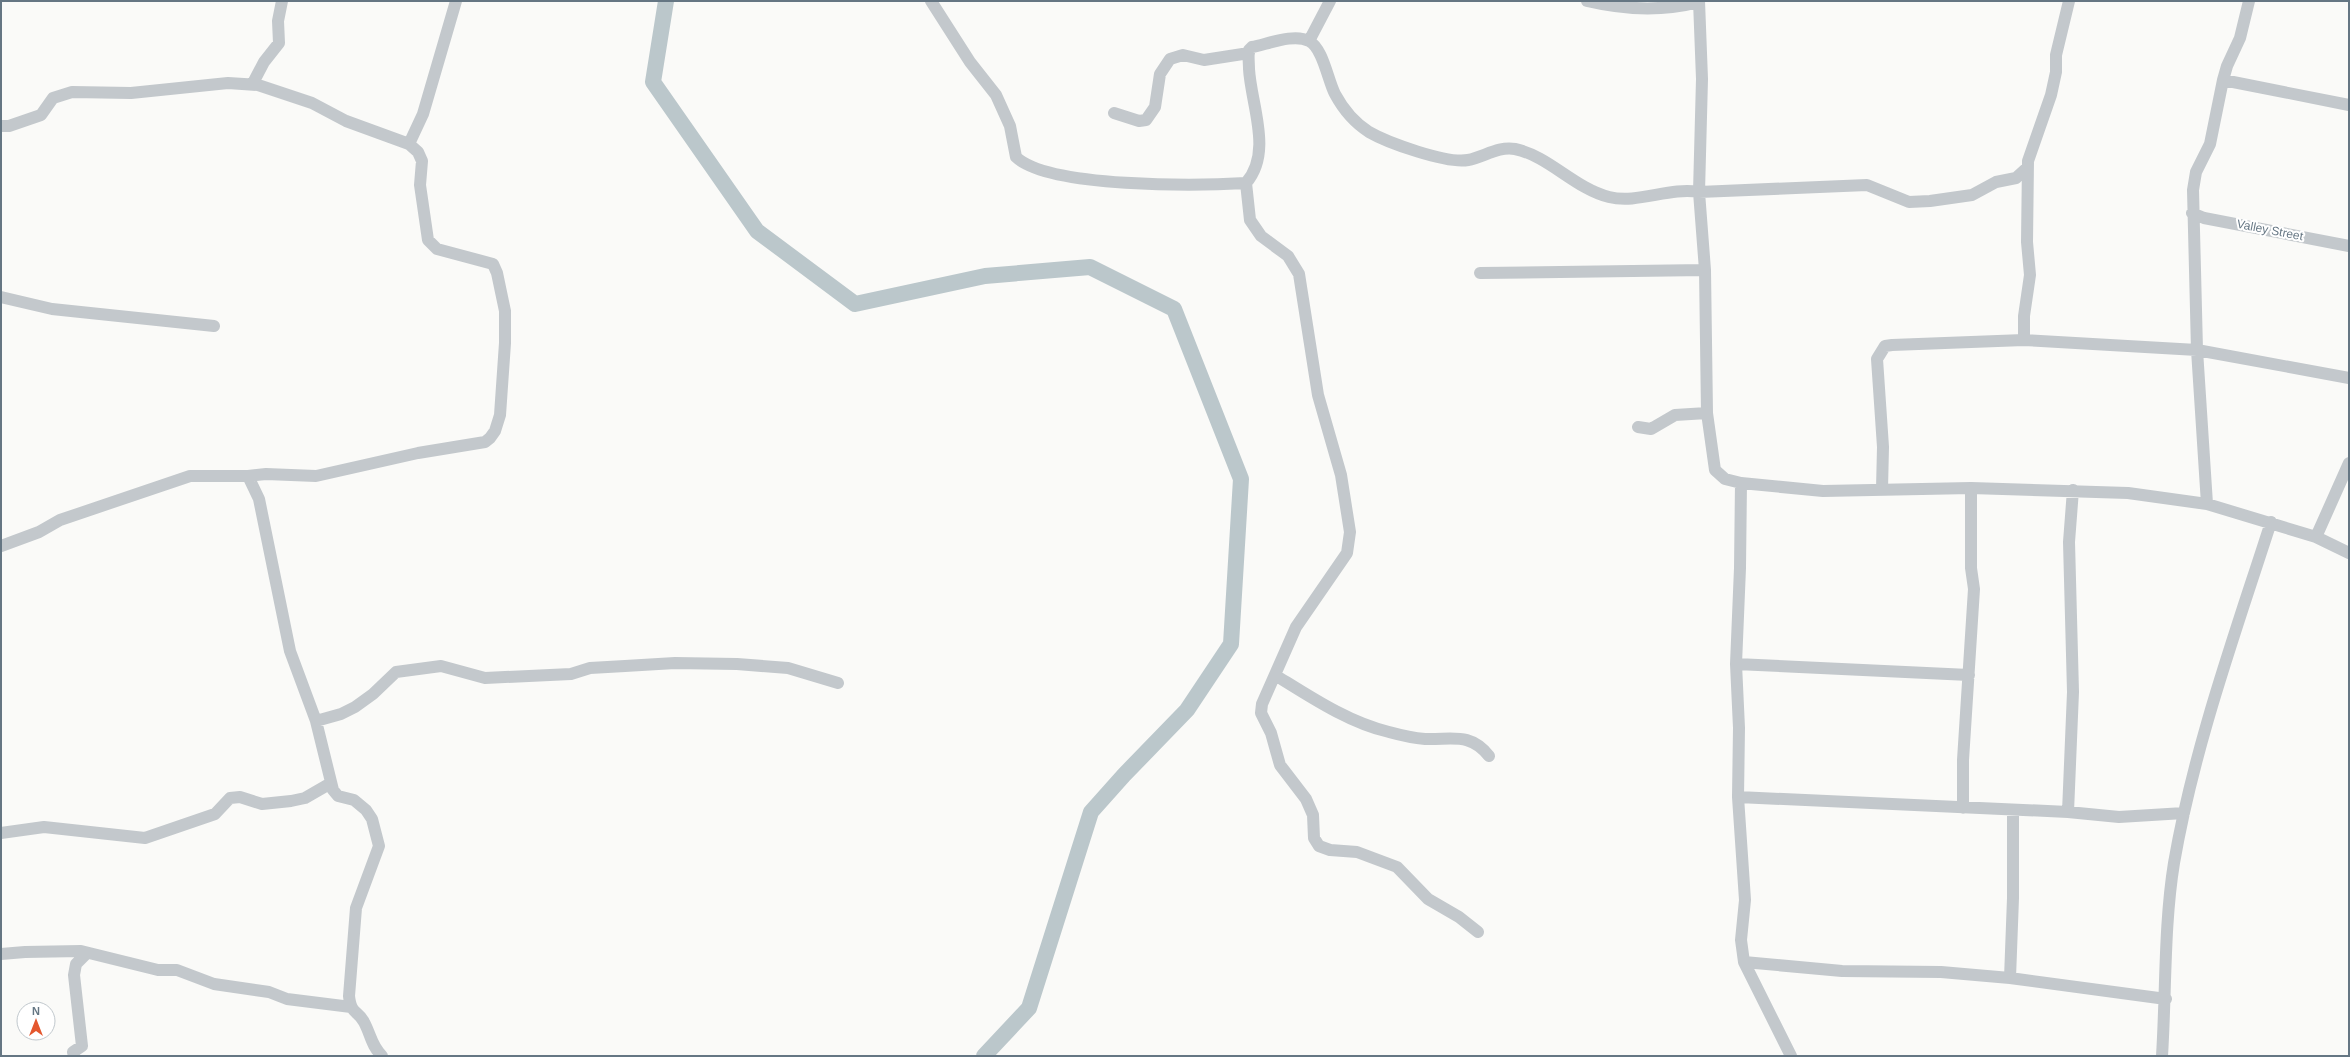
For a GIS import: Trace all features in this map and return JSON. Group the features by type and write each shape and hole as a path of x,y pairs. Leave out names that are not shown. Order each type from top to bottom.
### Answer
{"street":[{"path":"253,83 264,62 279,43 279,15 282,1"},
{"path":"410,144 423,114 456,1"},
{"path":"931,1 970,62 998,99 1011,131 1014,154 1019,160 1038,169 1063,176 1116,182 1210,186 1246,183"},
{"path":"1309,41 1330,1"},
{"path":"1587,1 1608,6 1643,5 1672,9 1699,2 1702,79 1698,192 1705,270 1707,413 1715,470 1725,479 1741,483 1823,491 1971,488 2073,490 2128,493 2207,504 2271,522 2316,537 2349,553"},
{"path":"2024,340 2024,316 2030,275 2027,242 2027,168 2030,155 2050,98 2056,72 2056,55 2070,1"},
{"path":"2207,504 2197,350 2192,213 2196,172 2210,144 2223,80 2227,66 2240,38 2249,1"},
{"path":"1478,932 1459,917 1428,899 1397,867 1357,852 1324,849 1316,842 1312,811 1303,792 1280,765 1271,734 1260,710 1296,627 1347,553 1350,532 1342,475 1318,395 1299,274 1288,256 1261,236 1250,220 1246,183 1254,171 1259,158 1260,140 1250,88 1248,53 1252,47 1288,40 1309,41 1316,48 1321,58 1335,94 1353,120 1370,132 1398,146 1448,158 1467,160 1495,150 1513,149 1528,153 1578,185 1620,199 1682,190 1698,192 1867,186 1908,202 1930,201 1972,195 1996,182 2016,178 2027,168"},
{"path":"1114,113 1139,121 1146,120 1155,107 1160,74 1165,64 1176,56 1183,55 1204,60 1248,53"},
{"path":"2223,80 2349,105"},
{"path":"1,126 22,122 41,115 53,98 72,92 131,93 184,87 253,83 299,98 346,121 410,144 418,152 422,161 420,185 428,240 437,248 493,264 497,273 504,311 505,342 502,396 495,431 485,442 418,453 316,476 266,474 248,476 190,476 60,520 39,532 1,546"},
{"name":"Valley Street","path":"2192,213 2204,218 2349,246"},
{"path":"1480,273 1705,270"},
{"path":"1,297 52,309 214,326"},
{"path":"1882,489 1883,447 1877,368 1880,351 1885,346 1898,344 2024,340 2197,350 2349,378"},
{"path":"1638,427 1651,429 1675,415 1707,413"},
{"path":"2316,537 2349,463"},
{"path":"248,476 259,499 290,651 316,721 333,790 338,796 354,800 366,810 372,819 379,846 356,908 352,945 350,1007"},
{"path":"1741,483 1740,568 1736,664 1739,728 1738,797 1745,900 1741,940 1744,962 1791,1056"},
{"path":"1963,808 1963,760 1974,589 1970,555 1971,488"},
{"path":"2068,812 2073,692 2069,542 2073,490"},
{"path":"2162,1056 2174,865 2184,814 2222,675 2271,522"},
{"path":"316,721 340,714 355,707 373,694 396,672 441,666 485,678 571,674 590,668 675,663 737,664 788,668 838,683"},
{"path":"1736,664 1968,675"},
{"path":"1275,675 1314,700 1388,732 1425,739 1468,740 1481,746 1489,756"},
{"path":"1,833 44,827 145,838 215,814 230,798 240,797 262,804 291,801 305,798 331,782"},
{"path":"1738,797 2068,812 2119,816 2184,814"},
{"path":"2010,978 2013,898 2013,810"},
{"path":"1,954 55,951 87,953 158,970 176,970 214,984 269,992 287,999 350,1007 364,1022 372,1044 382,1056"},
{"path":"74,1056 73,1052 82,1046 74,975 76,964 87,953"},
{"path":"1744,962 1842,971 1941,972 2010,978 2166,999"}],"waterway":[{"path":"666,1 653,82 757,231 855,304 985,276 1090,267 1174,309 1241,479 1231,644 1187,710 1124,775 1091,812 1029,1008 984,1056"}]}
